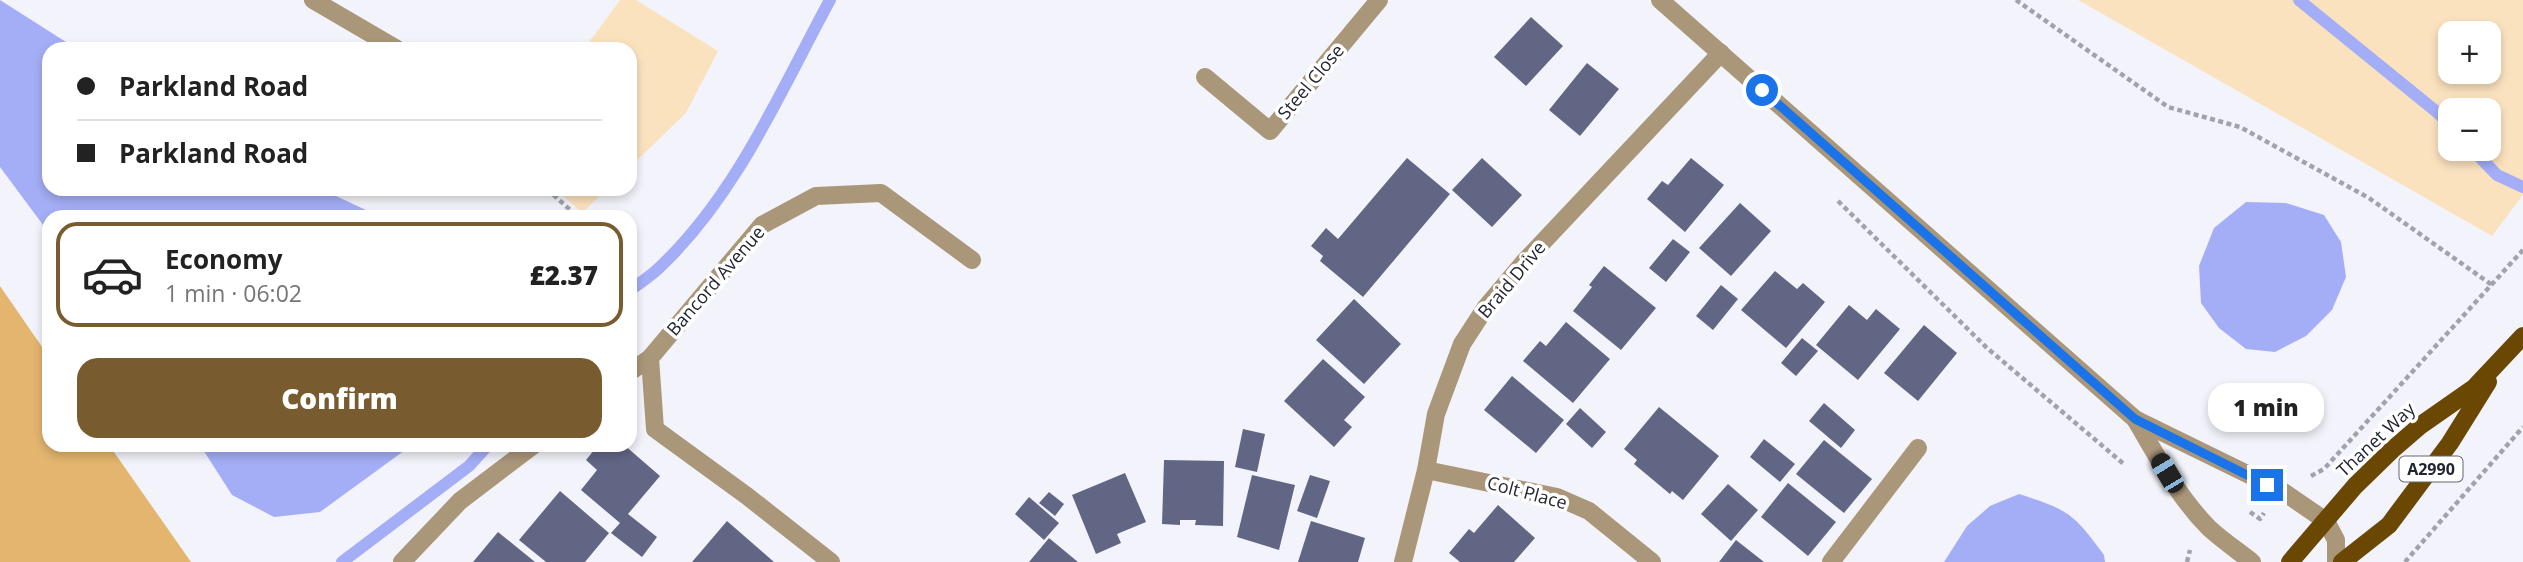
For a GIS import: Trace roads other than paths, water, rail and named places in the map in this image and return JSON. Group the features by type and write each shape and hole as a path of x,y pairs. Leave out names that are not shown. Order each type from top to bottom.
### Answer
{"main road":[{"name":"Thanet Way","path":"2290,562 2356,486 2392,450 2421,425 2473,388 2523,336"},
{"name":"Thanet Way","path":"2342,562 2389,525 2450,443 2501,361"}],"street":[{"path":"313,0 385,42"},
{"name":"Steel Close","path":"1205,77 1270,131 1379,0"},
{"path":"1660,0 2135,419 2282,491 2326,521 2336,540 2336,562"},
{"name":"Braid Drive","path":"1403,562 1426,470 1436,414 1462,344 1486,307 1524,262 1721,53"},
{"name":"Bancord Avenue","path":"637,367 650,358 762,225 817,197 881,193 972,260"},
{"path":"650,358 655,429 831,562"},
{"path":"2135,419 2167,473 2209,527 2252,562"},
{"path":"1832,562 1918,448"},
{"path":"402,562 460,501 524,452"},
{"name":"Colt Place","path":"1426,470 1557,497 1589,511 1652,562"}],"water":[{"path":"0,0 66,42 42,42 42,196 336,196 366,210 42,210 42,224 0,167"},
{"path":"2246,202 2286,203 2324,215 2341,242 2346,277 2332,310 2306,336 2275,352 2246,349 2219,328 2201,303 2199,266 2214,228"},
{"path":"204,452 402,452 320,512 274,517 232,495"},
{"path":"2019,494 2060,509 2077,521 2104,555 2105,562 1944,562 1967,526 1990,506"}],"waterway":[{"path":"637,285 660,267 687,238 734,175 775,106 830,0"},
{"path":"2299,0 2438,113"},
{"path":"2484,161 2497,175 2523,187"},
{"path":"342,562 469,466 482,452"}]}
